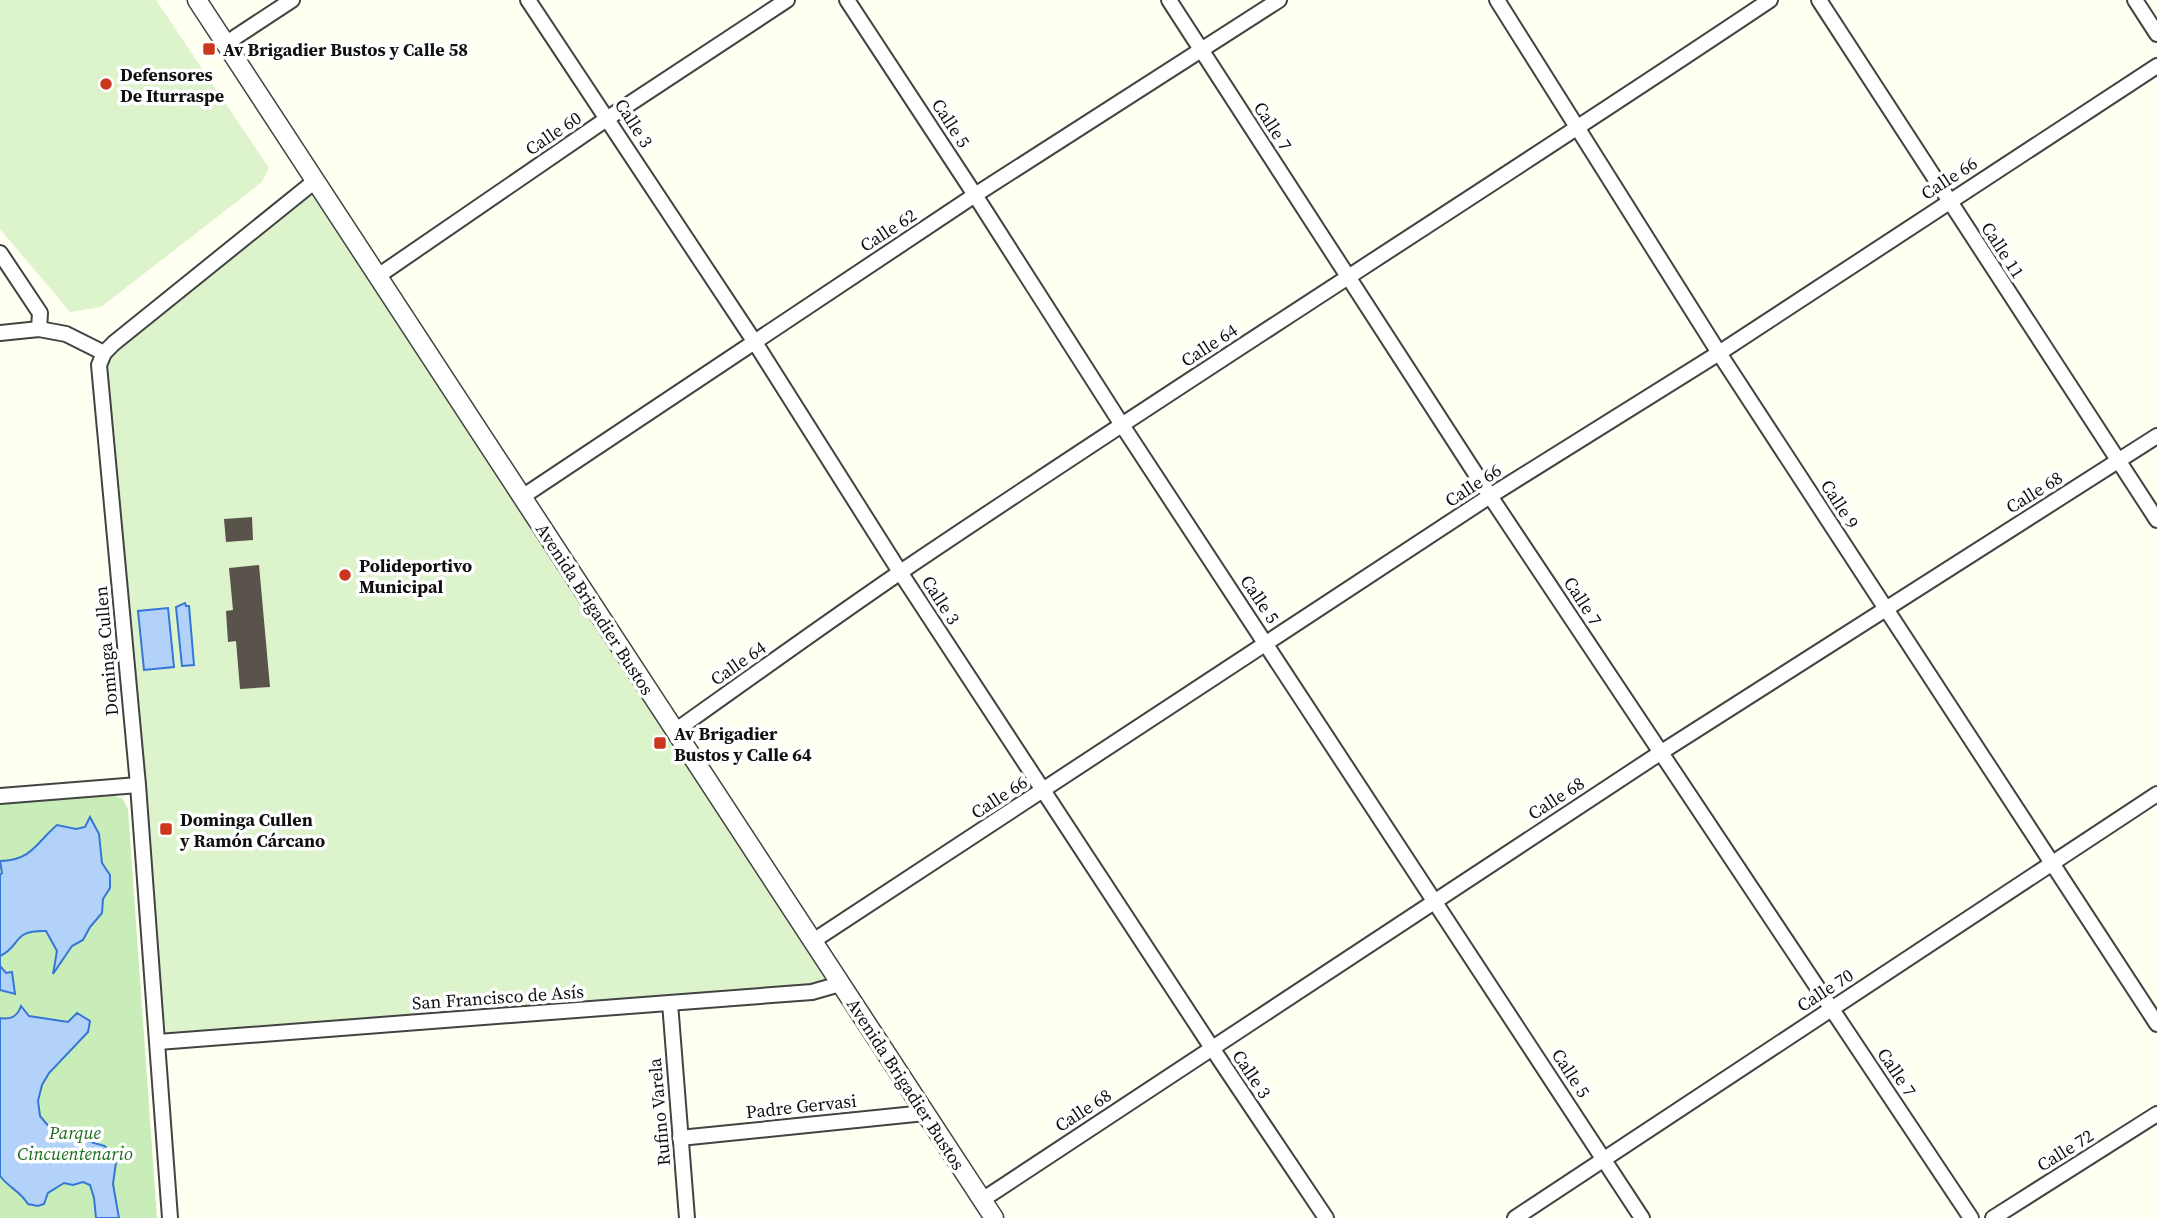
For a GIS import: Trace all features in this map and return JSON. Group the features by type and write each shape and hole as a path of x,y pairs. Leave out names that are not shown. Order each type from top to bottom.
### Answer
{"street":[{"name":"Avenida Brigadier Bustos","path":"197,0 994,1218"},
{"path":"225,44 292,0"},
{"name":"Calle 3","path":"528,0 754,341 1043,791 1326,1218"},
{"name":"Calle 60","path":"378,276 608,118 787,0"},
{"name":"Calle 5","path":"847,0 1642,1218"},
{"name":"Calle 7","path":"1169,0 1490,496 1971,1218"},
{"name":"Calle 62","path":"523,497 975,195 1279,0"},
{"name":"Calle 9","path":"1497,0 1719,353 2157,1024"},
{"name":"Calle 64","path":"675,731 900,572 1770,0"},
{"name":"Calle 11","path":"1819,0 2157,520"},
{"path":"2135,0 2157,34"},
{"name":"Calle 66","path":"813,942 1490,496 1719,353 2157,66"},
{"path":"0,333 39,329 66,334 104,353 315,181"},
{"path":"0,253 40,313 39,329"},
{"name":"Dominga Cullen","path":"104,353 99,365 138,785 170,1218"},
{"name":"Calle 68","path":"982,1200 1660,753 2157,436"},
{"path":"0,796 138,785"},
{"name":"Calle 70","path":"1515,1218 2157,794"},
{"name":"San Francisco de Asís","path":"158,1042 812,992 840,984"},
{"name":"Rufino Varela","path":"670,1003 687,1218"},
{"name":"Padre Gervasi","path":"680,1138 925,1113"},
{"name":"Calle 72","path":"1993,1218 2157,1114"}],"green space":[{"name":"Defensores De Iturraspe","path":"0,0 156,0 269,168 262,182 101,307 70,312 0,229"},
{"name":"Polideportivo Municipal","path":"315,181 840,984 158,1042 104,353"},
{"name":"Parque Cincuentenario","path":"112,795 123,799 128,809 157,1218 0,1218 0,804"}],"water":[{"path":"185,603 189,606 194,665 182,666 176,607"},
{"path":"168,608 174,667 144,670 138,611"},
{"path":"90,817 99,834 102,863 110,875 110,888 103,899 102,913 83,940 72,946 53,974 57,951 46,931 27,933 0,956 0,861 26,854 57,825 76,829 85,827"},
{"path":"0,966 6,973 12,972 15,994 0,990"},
{"path":"21,1006 29,1016 68,1022 77,1013 90,1021 88,1032 49,1073 42,1085 38,1101 40,1116 50,1128 66,1139 80,1139 105,1146 116,1162 113,1184 119,1218 96,1218 90,1185 83,1182 73,1185 64,1183 48,1193 44,1204 38,1206 28,1204 0,1176 0,1018 13,1016"}],"building":[{"path":"252,517 253,540 226,542 224,519"},
{"path":"259,565 270,687 240,689 236,641 228,642 226,611 233,610 229,568"}],"place":[{"name":"Av Brigadier Bustos y Calle 58","path":"209,49"},
{"name":"Defensores De Iturraspe","path":"106,84"},
{"name":"Polideportivo Municipal","path":"345,575"},
{"name":"Av Brigadier Bustos y Calle 64","path":"660,743"},
{"name":"Dominga Cullen y Ramón Cárcano","path":"166,829"}]}
